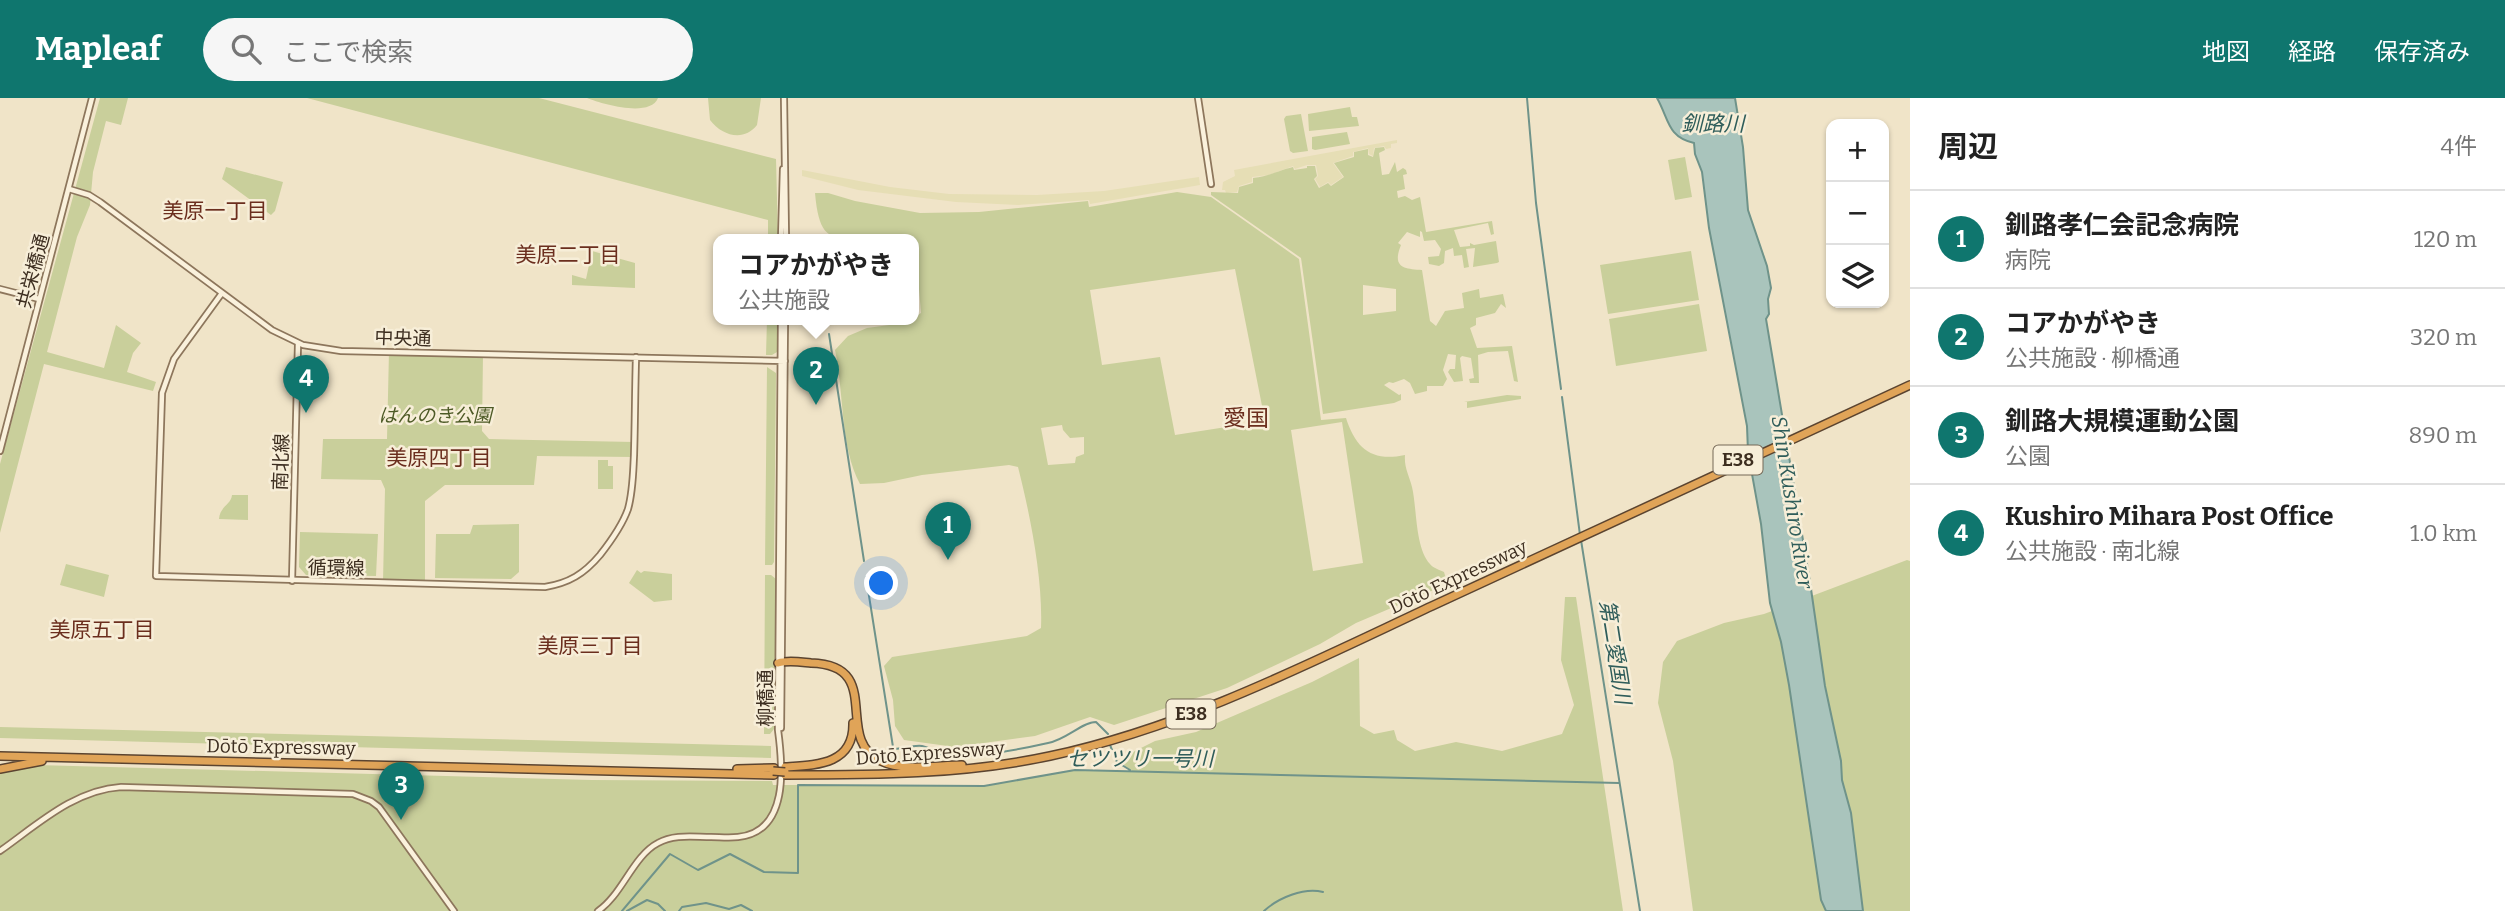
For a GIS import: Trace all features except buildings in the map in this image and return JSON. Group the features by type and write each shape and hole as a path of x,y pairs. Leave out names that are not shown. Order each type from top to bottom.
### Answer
{"highway":[{"name":"Dōtō Expressway","path":"785,771 900,775 963,770 1050,756 1134,734 1216,705 1257,687 1910,383"},
{"name":"Dōtō Expressway","path":"0,754 85,758 774,771 899,770 1008,760 1092,742 1184,712 1255,683 1568,541"},
{"path":"781,663 827,664 847,675 857,699 857,728 861,743 882,762 914,766 962,765"},
{"path":"781,663 826,668 843,678 849,685 853,699 853,728 845,749 823,764 785,771"},
{"name":"Dōtō Expressway","path":"0,754 774,771"},
{"path":"0,769 38,761 85,758"}],"street":[{"name":"共栄橋通","path":"0,451 92,98"},
{"path":"783,98 783,234"},
{"path":"1198,98 1210,184"},
{"name":"中央通","path":"69,189 89,195 100,202 272,330 298,344 341,351 783,361"},
{"path":"0,289 39,299"},
{"name":"循環線","path":"222,293 174,359 162,393 156,576 545,587 560,585 583,573 624,520 632,494 636,357"},
{"name":"柳橋通","path":"598,911 611,900 647,851 658,842 678,837 739,837 763,827 774,813 780,796 783,325"},
{"name":"南北線","path":"292,581 298,344"},
{"path":"0,851 76,798 102,789 121,787 353,794 379,807 454,911"}],"shaded area":[{"path":"1397,140 1397,143 1391,144 1391,148 1374,148 1373,156 1369,154 1368,148 1353,152 1353,156 1333,163 1343,177 1331,185 1328,182 1320,187 1315,179 1318,176 1316,165 1307,165 1252,177 1252,182 1239,186 1237,192 1226,193 1222,190 1223,182 1235,176 1234,170"},
{"path":"802,170 890,187 949,194 1037,195 1104,191 1199,177 1200,185 1090,204 1089,200 1018,205 956,202 858,190 802,176"}],"green space":[{"path":"100,98 128,98 121,125 106,121 93,172 90,205 77,237 47,352 104,368 116,325 141,343 133,353 127,372 156,382 153,391 44,364 0,533 0,464"},
{"path":"307,98 539,98 776,159 778,234 768,234 768,220"},
{"path":"587,98 658,98 646,107 625,108"},
{"path":"708,98 761,98 757,125 746,134 740,135 721,130 710,120"},
{"path":"1350,107 1352,117 1357,117 1359,126 1309,131 1308,114"},
{"path":"1301,114 1308,151 1293,153 1290,151 1284,119 1286,116"},
{"path":"1347,132 1350,144 1312,149 1312,137"},
{"path":"1384,147 1385,150 1379,153 1382,175 1389,174 1395,162 1397,172 1403,168 1406,170 1407,174 1403,175 1405,189 1397,191 1398,198 1405,196 1412,200 1420,197 1426,232 1492,221 1494,234 1491,235 1488,223 1454,230 1460,247 1470,246 1470,243 1474,245 1496,241 1497,263 1473,267 1475,248 1466,249 1469,267 1464,268 1462,255 1454,256 1453,248 1445,251 1444,263 1439,266 1429,264 1428,257 1439,256 1441,249 1435,240 1424,241 1420,231 1420,237 1407,232 1398,243 1401,245 1398,258 1401,265 1409,269 1422,270 1430,321 1436,326 1445,311 1464,308 1462,293 1479,289 1480,298 1503,294 1506,308 1501,304 1495,313 1476,318 1476,325 1470,328 1477,348 1512,346 1518,382 1514,381 1508,351 1478,355 1479,383 1470,383 1469,379 1474,378 1471,358 1462,356 1463,381 1454,382 1448,372 1455,369 1456,355 1448,354 1443,370 1447,379 1443,386 1427,386 1427,391 1415,394 1410,383 1404,379 1389,382 1384,385 1401,394 1401,400 1323,414 1301,258 1211,195 1211,192 1238,193 1239,187 1253,183 1253,178 1307,166 1315,166 1317,176 1314,179 1319,188 1328,183 1331,186 1344,177 1334,163 1354,157 1354,152 1368,149 1368,155 1373,157 1375,148","holes":["1363,285 1396,289 1396,311 1363,315"]},
{"path":"1685,157 1692,197 1675,200 1668,160"},
{"path":"226,167 283,182 275,211 271,215 222,179"},
{"path":"1177,192 1211,197 1299,259 1321,420 1346,418 1360,445 1374,455 1405,455 1422,548 1430,564 1444,572 1446,579 1436,589 1356,623 1320,644 1227,688 1114,725 1090,717 1035,736 955,747 904,740 895,726 893,700 884,666 892,657 1027,636 1041,628 1035,547 1018,467 1009,465 860,484 849,453 835,350 848,336 867,328 919,325 919,234 830,234 821,224 815,193 828,193 920,213 979,212 1088,201 1089,207","holes":["1235,269 1265,421 1175,435 1160,357 1102,365 1090,290","1342,422 1363,563 1313,571 1291,430","1062,425 1070,438 1084,437 1084,454 1076,457 1075,463 1048,465 1041,428"]},
{"path":"592,251 635,263 635,288 572,285 572,275 586,279"},
{"path":"1691,251 1699,300 1608,314 1600,265"},
{"path":"1699,304 1707,351 1616,366 1609,319"},
{"path":"767,325 777,325 777,352 766,355"},
{"name":"はんのき公園","path":"389,351 483,354 482,431 489,439 634,442 634,457 537,456 534,485 445,485 425,501 425,584 383,582 385,489 381,480 321,479 323,439 387,439"},
{"path":"767,367 776,373 772,565 765,565"},
{"path":"1507,395 1521,396 1521,399 1467,408 1467,402 1464,402"},
{"path":"598,460 608,460 608,466 613,466 613,489 598,489"},
{"path":"232,495 248,495 248,520 219,519"},
{"path":"519,524 519,572 511,579 435,578 436,534 470,534 473,525"},
{"path":"300,532 378,534 376,576 306,575 299,567"},
{"path":"1910,561 1910,911 1693,911 1673,761 1658,703 1663,662 1677,641 1724,623 1764,614"},
{"path":"66,564 109,575 104,597 60,585"},
{"path":"637,570 641,573 672,574 672,600 654,602 629,583"},
{"path":"765,575 776,579 774,729 770,734 764,734"},
{"path":"1565,597 1576,597 1623,911 0,911 0,764 592,780 772,781 773,785 984,786 1075,770 1132,771 1120,762 1129,754 1155,741 1196,732 1312,682 1359,658 1360,726 1374,734 1394,730 1397,740 1415,751 1456,742 1502,751 1562,734 1574,705 1561,660"},
{"path":"0,727 771,746 771,758 0,738"}],"water":[{"name":"釧路川","path":"1657,98 1735,98 1743,147 1748,210 1767,266 1771,288 1768,299 1769,314 1766,319 1825,686 1841,761 1842,780 1851,813 1863,911 1826,911 1821,900 1789,685 1770,603 1761,524 1748,452 1747,426 1709,228 1702,172 1694,143 1674,132"}],"waterway":[{"name":"第二愛国川","path":"1527,98 1536,203 1561,389"},
{"path":"829,334 864,561"},
{"name":"第二愛国川","path":"1562,397 1580,535"},
{"name":"第二愛国川","path":"1581,540 1640,911"},
{"path":"866,577 895,749 922,746 952,757 988,754 1055,741 1096,722 1108,734"},
{"path":"1110,745 1117,762 1130,770"},
{"name":"セツツリ一号川","path":"622,911 670,854 698,870 730,854 764,872 798,873 798,785 984,786 1075,770 1619,783"},
{"path":"1264,911 1292,895 1308,891 1323,892"},
{"path":"627,911 647,900 658,904 665,911"},
{"path":"679,911 682,907 706,903 729,909 741,905 752,911"}],"place":[{"name":"コアかがやき","path":"816,405"},
{"name":"Kushiro Mihara Post Office","path":"306,413"},
{"name":"釧路孝仁会記念病院","path":"948,560"},
{"name":"釧路大規模運動公園","path":"401,820"}],"district":[{"name":"美原一丁目","path":"215,211"},
{"name":"美原二丁目","path":"568,255"},
{"name":"愛国","path":"1246,418"},
{"name":"美原四丁目","path":"439,458"},
{"name":"美原五丁目","path":"102,630"},
{"name":"美原三丁目","path":"590,646"}],"water label":[{"name":"Shin Kushiro River","path":"1792,502"}]}
